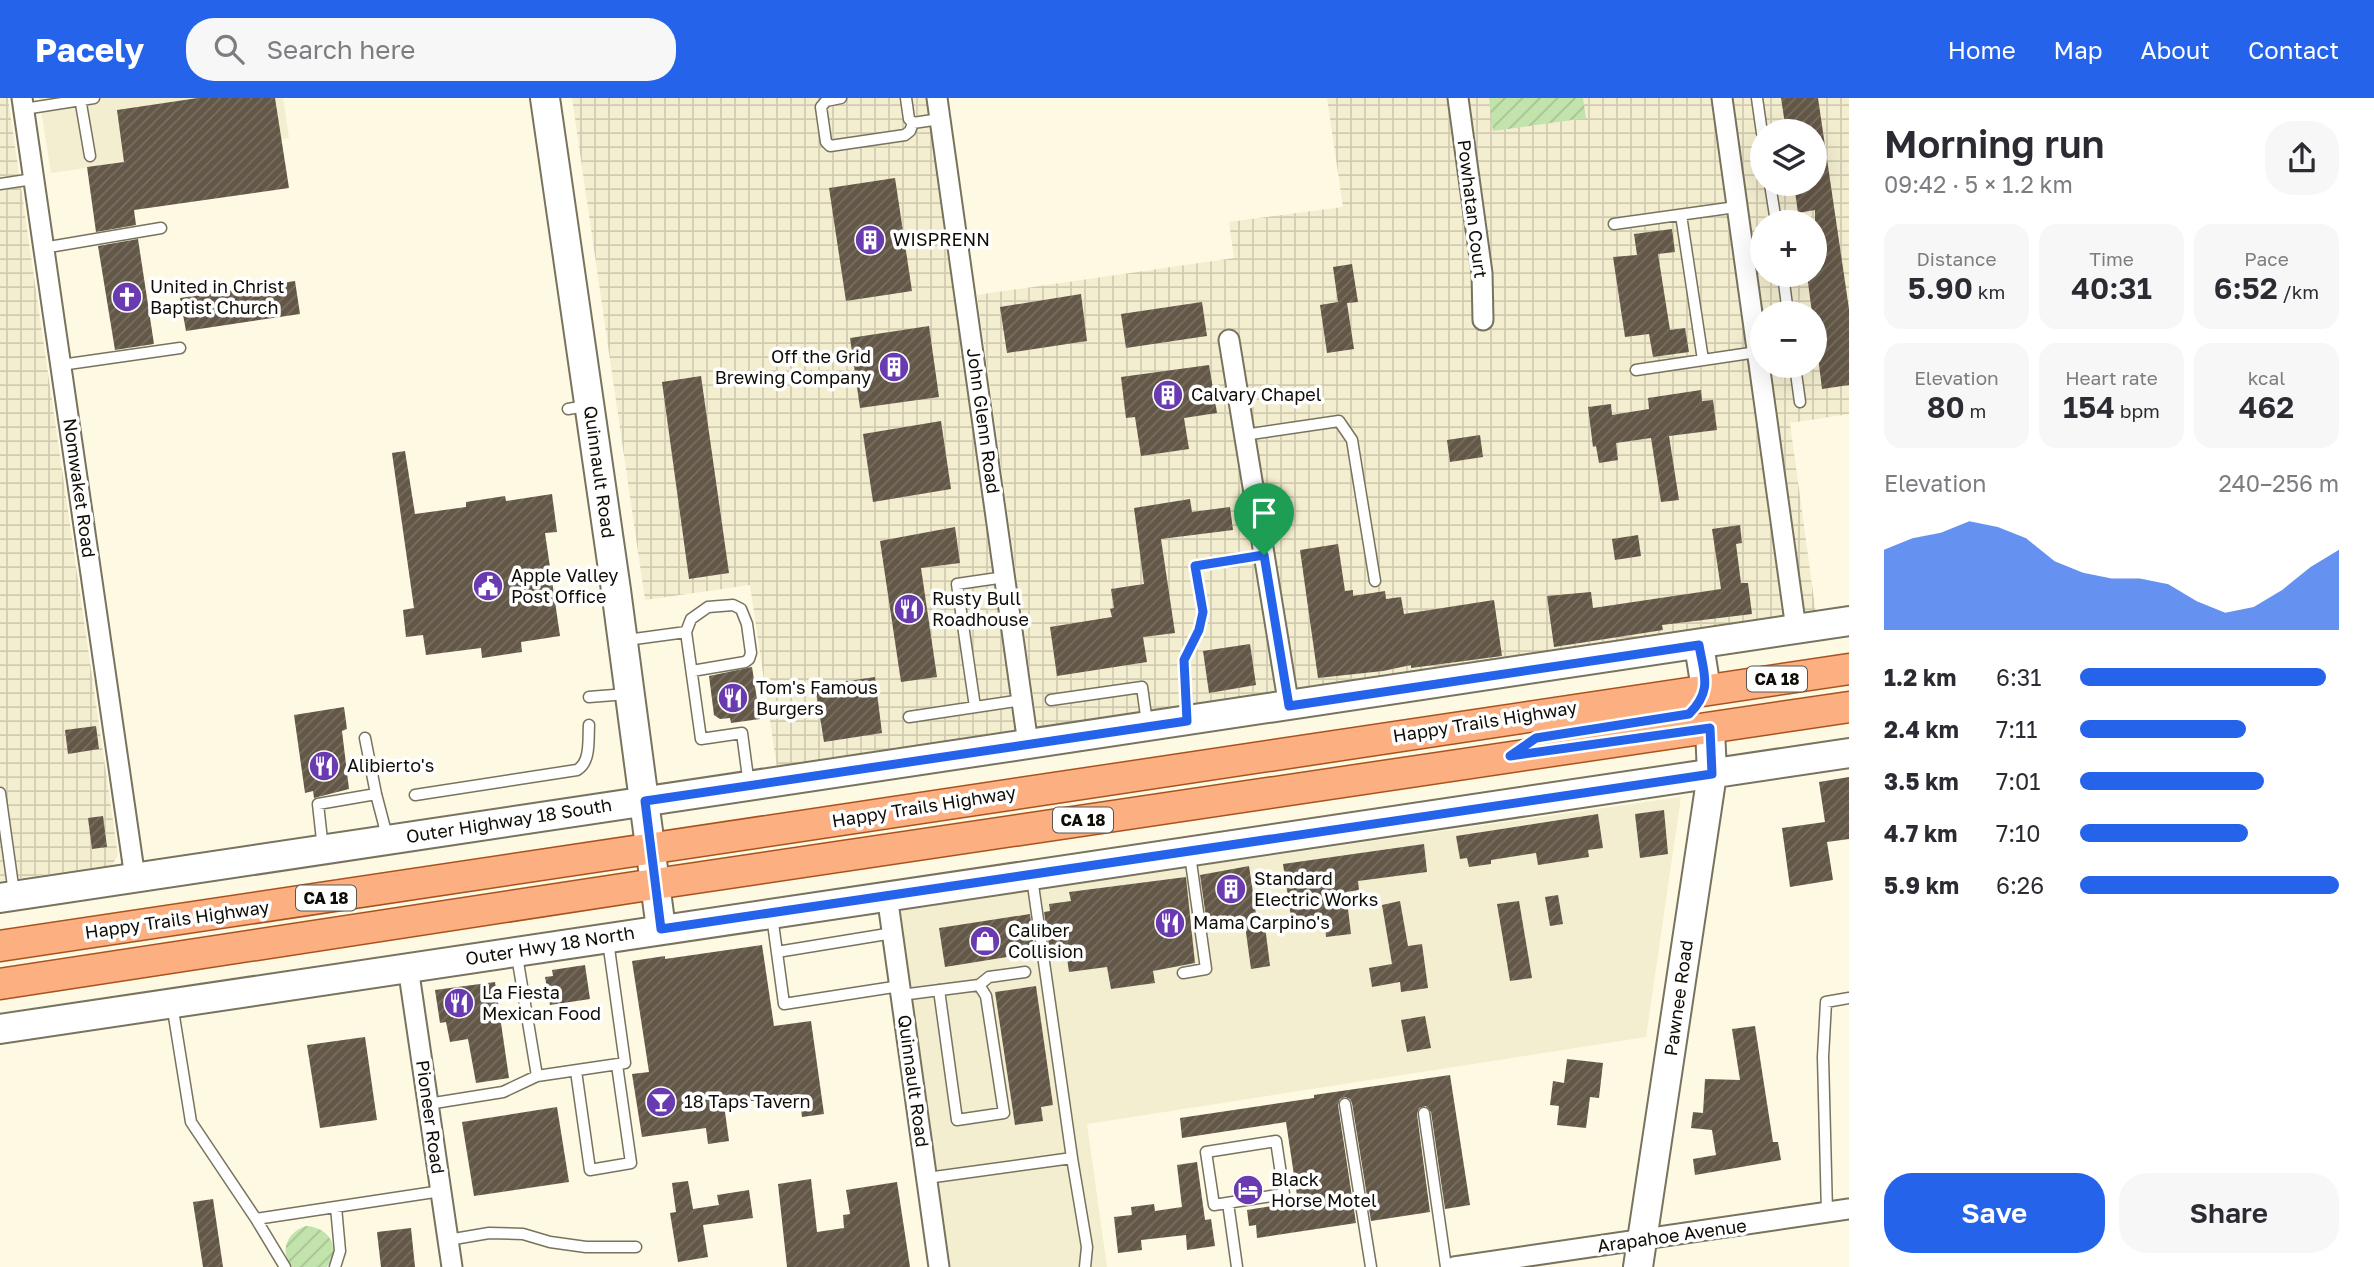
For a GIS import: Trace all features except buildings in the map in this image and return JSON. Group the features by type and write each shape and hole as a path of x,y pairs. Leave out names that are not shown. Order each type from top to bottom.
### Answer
{"main road":[{"name":"Happy Trails Highway","path":"0,946 1849,669"},
{"path":"1710,728 1717,715 1729,703 1849,684"},
{"path":"1510,756 1536,738 1689,714 1701,702 1706,689"},
{"name":"Happy Trails Highway","path":"0,984 1849,707"}],"street":[{"name":"Quinnault Road","path":"545,98 579,407 623,641 661,929"},
{"name":"John Glenn Road","path":"937,98 1028,744"},
{"name":"Powhatan Court","path":"1458,98 1482,273 1483,320"},
{"path":"1722,98 1750,301"},
{"name":"Nomwaket Road","path":"23,104 135,878"},
{"path":"1229,341 1289,706"},
{"path":"1761,378 1796,629"},
{"name":"Outer Highway 18 South","path":"7,897 1849,621"},
{"path":"1699,645 1706,689"},
{"name":"Pawnee Road","path":"1640,1254 1712,774 1710,728"},
{"name":"Outer Hwy 18 North","path":"0,1029 1849,753"},
{"name":"Quinnault Road","path":"887,895 939,1267"},
{"name":"Pioneer Road","path":"408,967 452,1267"},
{"name":"Arapahoe Avenue","path":"1454,1267 1640,1254 1849,1209"}],"lane":[{"path":"23,104 94,98"},
{"path":"841,98 826,101 821,107 826,142 830,146 905,135 911,131 913,123"},
{"path":"906,98 909,119 913,123"},
{"path":"1757,98 1760,119"},
{"path":"80,99 90,156"},
{"path":"913,123 940,119"},
{"path":"0,184 33,179"},
{"path":"1614,225 1737,207"},
{"path":"1681,215 1703,360"},
{"path":"43,248 161,228"},
{"path":"61,365 180,348"},
{"path":"1636,370 1750,353"},
{"path":"1797,378 1800,402"},
{"path":"1244,435 1339,421 1352,440 1375,581"},
{"path":"1187,721 1184,660 1199,630 1203,612 1195,566 1264,555"},
{"path":"975,707 957,584 1005,577"},
{"path":"692,671 745,662 749,659 751,653 747,624 741,609 733,605 708,607 691,619 686,632 701,738 742,733 750,785"},
{"path":"623,641 686,632"},
{"path":"1051,699 1142,687 1148,727"},
{"path":"589,697 630,693"},
{"path":"909,717 1022,700"},
{"path":"415,795 577,770 582,768 586,760 589,726"},
{"path":"365,738 388,840"},
{"path":"0,793 7,897"},
{"path":"323,849 318,804 376,794"},
{"path":"1183,972 1206,969 1189,851"},
{"path":"1031,874 1087,1247 1085,1267"},
{"path":"771,912 784,1004 900,990 939,990 979,985 989,977 1026,972"},
{"path":"777,952 893,933"},
{"path":"428,1104 503,1092 537,1076 625,1063 607,937"},
{"path":"516,951 537,1076"},
{"path":"939,990 957,1120 1004,1113 986,996 979,985"},
{"path":"1826,1213 1823,1057 1826,1002 1849,998"},
{"path":"172,1003 191,1122 285,1267"},
{"path":"576,1071 590,1170 631,1163 617,1065"},
{"path":"1345,1104 1371,1267"},
{"path":"1424,1113 1446,1267"},
{"path":"1276,1141 1284,1194 1228,1203 1214,1205 1206,1152 1276,1141"},
{"path":"927,1178 1072,1158"},
{"path":"256,1219 441,1191"},
{"path":"1228,1203 1237,1267"},
{"path":"335,1267 340,1251 336,1207"},
{"path":"447,1240 500,1233 523,1234 550,1242 586,1247 636,1247"}],"shaded area":[{"path":"0,98 8,98 118,855 112,865 0,881"},
{"path":"39,98 283,98 289,138 51,173"},
{"path":"572,98 929,98 1018,733 777,768 750,585 645,600"},
{"path":"1327,98 1849,98 1849,414 1790,423 1816,614 1038,730 977,295 1234,258 1229,222 1343,207"},
{"path":"1681,797 1646,1037 1087,1124 1107,1267 951,1267 899,909"}],"green space":[{"path":"1489,98 1583,98 1586,118 1493,131"},
{"path":"306,1226 321,1230 331,1240 333,1253 327,1267 292,1267 288,1261 286,1249 290,1237"}],"place":[{"name":"WISPRENN","path":"870,240"},
{"name":"United in Christ Baptist Church","path":"127,297"},
{"name":"Off the Grid Brewing Company","path":"894,367"},
{"name":"Calvary Chapel","path":"1168,395"},
{"name":"Apple Valley Post Office","path":"488,586"},
{"name":"Rusty Bull Roadhouse","path":"909,609"},
{"name":"Tom's Famous Burgers","path":"733,698"},
{"name":"Alibierto's","path":"324,766"},
{"name":"Standard Electric Works","path":"1231,889"},
{"name":"Mama Carpino's","path":"1170,923"},
{"name":"Caliber Collision","path":"985,941"},
{"name":"La Fiesta Mexican Food","path":"459,1003"},
{"name":"18 Taps Tavern","path":"661,1102"},
{"name":"Black Horse Motel","path":"1248,1190"}],"route":[{"path":"1264,555 1289,706 1699,645 1706,689 1701,702 1689,714 1536,738 1510,756 1710,728 1712,774 661,929 645,801 1187,721 1184,660 1199,630 1203,612 1195,566 1264,555"}]}
